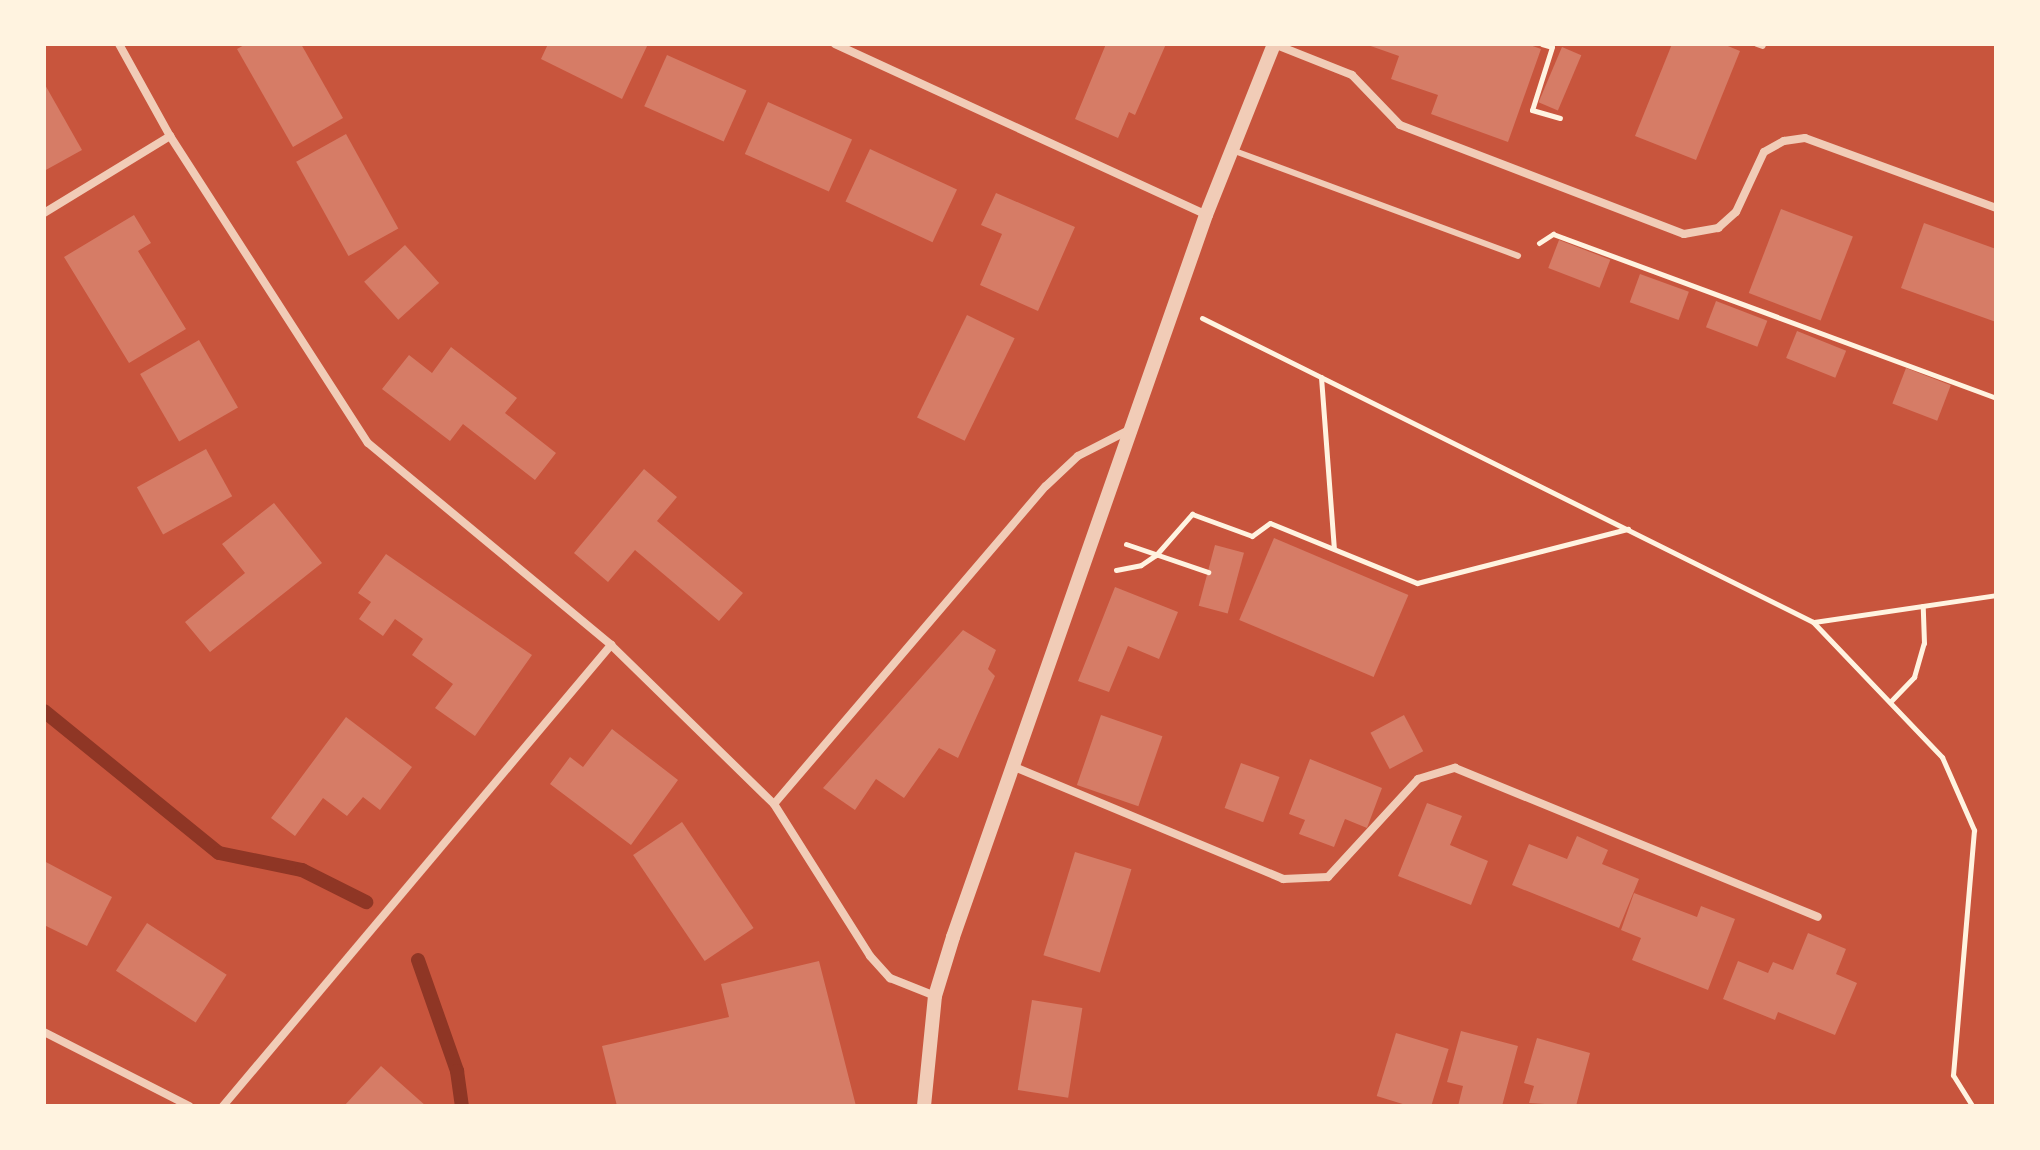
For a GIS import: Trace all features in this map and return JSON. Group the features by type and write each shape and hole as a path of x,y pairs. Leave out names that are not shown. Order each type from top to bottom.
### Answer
{"street":[{"path":"119,44 170,136 368,443 611,645 774,804 870,956 890,978 935,996"},
{"path":"835,44 1206,215"},
{"path":"924,1106 935,996 1011,766 1134,427 1206,215 1274,44 1352,75 1400,125 1684,234 1718,228 1736,212 1764,152 1784,141 1805,138 1996,208"},
{"path":"44,213 170,136"},
{"path":"774,804 1046,486 1078,456 1134,427"},
{"path":"223,1106 611,645"},
{"path":"1011,766 1283,879 1328,877 1418,779 1455,768 1818,917"},
{"path":"44,1032 189,1106"}],"lane":[{"path":"1232,150 1518,256"}],"path":[{"path":"1542,44 1552,47 1532,110 1560,118"},
{"path":"1518,256 1553,234 1996,398"},
{"path":"1176,304 1813,622 1942,757 1974,830 1953,1075 1972,1106"},
{"path":"1321,377 1334,549"},
{"path":"1116,570 1141,565 1156,555 1192,514 1252,536 1270,523 1417,583 1629,529"},
{"path":"1126,544 1208,572"},
{"path":"1813,622 1996,595"},
{"path":"1890,702 1914,677 1924,643 1923,606"}],"building":[{"path":"246,44 301,44 343,118 293,147 237,49"},
{"path":"548,44 648,44 622,99 541,59"},
{"path":"1106,44 1166,44 1135,115 1129,112 1118,138 1075,119"},
{"path":"1365,44 1527,44 1541,49 1508,142 1431,114 1438,95 1391,79 1399,56"},
{"path":"1672,44 1723,44 1740,51 1696,160 1635,136"},
{"path":"1562,47 1581,55 1558,110 1539,102"},
{"path":"667,55 746,90 724,142 644,106"},
{"path":"44,83 82,150 44,171"},
{"path":"768,102 852,139 829,191 745,154"},
{"path":"346,134 398,228 349,256 296,162"},
{"path":"870,149 957,190 932,242 845,202"},
{"path":"996,193 1075,227 1038,311 980,285 1002,234 981,225"},
{"path":"1781,209 1853,237 1821,321 1749,293"},
{"path":"134,215 151,243 138,251 186,329 129,363 64,257"},
{"path":"1924,223 1996,249 1996,322 1901,288"},
{"path":"1559,240 1610,260 1600,288 1548,268"},
{"path":"405,245 439,283 398,320 364,282"},
{"path":"1640,274 1689,292 1679,320 1630,302"},
{"path":"1716,301 1767,321 1757,347 1706,327"},
{"path":"967,315 1015,338 965,441 917,417"},
{"path":"1797,331 1846,351 1835,378 1786,358"},
{"path":"199,340 238,408 179,442 140,374"},
{"path":"451,347 517,398 505,413 556,453 535,480 463,424 450,441 382,389 409,355 432,373"},
{"path":"1906,368 1951,385 1937,421 1892,403"},
{"path":"206,449 232,496 163,535 137,487"},
{"path":"644,469 677,497 657,521 743,593 719,621 635,550 608,582 574,553"},
{"path":"274,503 322,563 210,652 185,622 245,573 222,544"},
{"path":"1274,538 1408,595 1374,677 1239,620"},
{"path":"1215,545 1244,553 1228,614 1199,606"},
{"path":"386,554 532,655 475,736 435,708 453,684 412,655 423,639 395,619 383,636 359,619 371,602 358,593"},
{"path":"1115,587 1178,612 1159,659 1128,646 1109,692 1078,681"},
{"path":"963,630 996,650 988,669 995,676 958,758 939,748 904,798 876,779 855,810 823,788"},
{"path":"1101,715 1162,736 1138,806 1077,785"},
{"path":"1404,715 1423,751 1390,769 1370,733"},
{"path":"346,717 412,767 380,810 363,797 347,816 323,798 295,836 271,818"},
{"path":"612,729 678,780 631,845 550,784 570,757 583,767"},
{"path":"1310,759 1382,788 1367,828 1345,819 1334,847 1299,834 1305,820 1289,814"},
{"path":"1241,763 1280,777 1263,822 1225,808"},
{"path":"1427,803 1462,816 1450,845 1488,861 1471,905 1398,876"},
{"path":"682,822 754,928 705,961 633,855"},
{"path":"1577,836 1608,850 1602,864 1639,879 1619,928 1512,885 1529,844 1567,859"},
{"path":"1075,852 1131,869 1100,973 1043,955"},
{"path":"44,861 112,897 87,946 44,925"},
{"path":"1634,893 1697,917 1701,906 1735,919 1708,990 1632,960 1641,938 1621,930"},
{"path":"147,923 227,975 196,1023 116,971"},
{"path":"1808,933 1846,949 1836,974 1857,983 1835,1035 1778,1012 1775,1020 1723,999 1738,961 1768,973 1773,962 1793,970"},
{"path":"819,961 856,1106 617,1106 602,1046 729,1017 721,984"},
{"path":"1032,1000 1082,1008 1068,1098 1018,1090"},
{"path":"1461,1031 1518,1046 1502,1106 1458,1106 1463,1086 1447,1082"},
{"path":"1396,1033 1449,1049 1431,1106 1409,1106 1377,1096"},
{"path":"1537,1038 1590,1053 1576,1106 1529,1103 1534,1086 1524,1083"},
{"path":"381,1066 426,1106 344,1106"}],"waterway":[{"path":"44,711 219,853 302,870 366,902"},
{"path":"418,960 457,1071 462,1106"}]}
